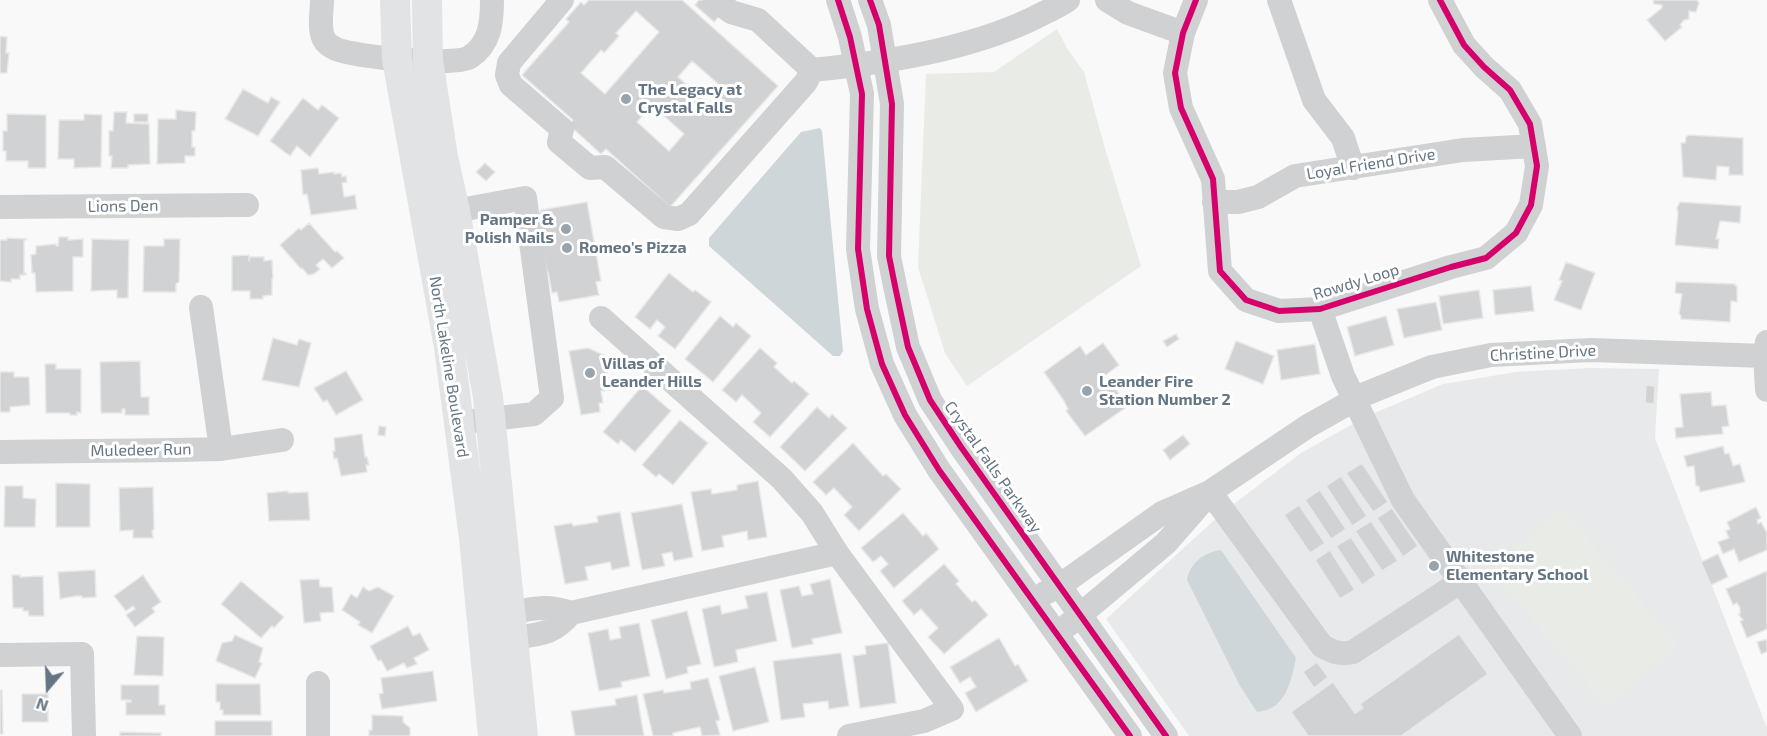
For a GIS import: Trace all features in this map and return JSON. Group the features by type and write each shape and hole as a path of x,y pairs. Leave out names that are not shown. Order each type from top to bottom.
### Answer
{"main road":[{"name":"North Lakeline Boulevard","path":"395,0 397,59 448,347 474,538 493,736"},
{"name":"North Lakeline Boulevard","path":"427,0 429,60 443,157 455,211 490,419 523,736"}],"street":[{"path":"322,0 322,30 325,42 336,49 397,59 447,62 468,59 483,46 491,27 492,0"},
{"path":"562,0 509,63 507,75 511,85 562,129 559,142 590,168 605,167 664,217 678,219 689,214 806,82 812,70"},
{"path":"715,0 730,12 758,20 812,70 857,66 977,40 1017,27 1068,0"},
{"path":"838,0 857,66 862,94 858,249 867,309 882,364 905,415 939,470 1130,736"},
{"name":"Crystal Falls Parkway","path":"870,0 879,25 887,60 892,104 890,256 908,347 930,400 961,447 1166,736"},
{"path":"1107,0 1128,13 1161,27 1183,33"},
{"name":"Rowdy Loop","path":"1196,0 1183,33 1175,73 1181,108 1213,179 1220,271 1246,300 1279,311 1320,309 1486,258 1516,233 1531,205 1537,166 1530,124 1510,90 1464,45 1440,0"},
{"path":"1279,0 1314,100 1343,138 1353,168"},
{"name":"Loyal Friend Drive","path":"1214,202 1239,202 1258,197 1295,176 1463,150 1534,146"},
{"path":"455,211 525,198 552,398 534,414 458,422"},
{"name":"Lions Den","path":"0,207 247,205"},
{"path":"201,307 221,449"},
{"name":"Rowdy Loop","path":"1320,309 1343,376 1403,500 1570,736"},
{"path":"601,318 782,479 812,513 837,553 952,709 924,721 849,736"},
{"path":"1766,349 1767,390"},
{"name":"Christine Drive","path":"1032,600 1059,586 1162,513 1210,492 1308,426 1355,399 1432,368 1491,355 1590,350 1766,349"},
{"name":"Muledeer Run","path":"0,452 221,449 282,440"},
{"path":"1210,492 1322,646 1342,655 1353,652 1460,582"},
{"name":"Christine Drive","path":"1057,634 1166,543 1210,492"},
{"path":"512,625 536,635 560,627 571,613 837,553"},
{"path":"0,655 82,654 84,736"},
{"path":"318,683 318,736"}],"shaded area":[{"path":"1057,29 1068,50 1084,72 1141,266 967,386 945,353 918,267 926,74 994,72"},
{"path":"820,128 843,351 840,356 833,356 709,246 709,238 801,132"},
{"name":"Whitestone Elementary School","path":"1588,368 1659,369 1655,438 1767,728 1767,736 1189,736 1106,619 1222,513 1301,453 1365,417 1443,384 1516,372"},
{"path":"1562,508 1679,645 1607,707 1489,570"},
{"path":"1221,550 1296,658 1286,693 1275,706 1267,710 1257,712 1240,686 1187,580 1191,568 1199,559"}],"building":[{"name":"The Legacy at Crystal Falls","path":"589,0 682,0 778,86 670,207 606,149 601,154 569,125 573,120 522,75 569,22 566,19 581,2 584,5","holes":["636,11 659,32 605,94 581,73 601,50 604,53 619,36 616,33","692,61 724,89 709,105 678,77","652,105 684,134 669,151 637,122"]},
{"path":"699,0 734,0 714,22 695,5"},
{"path":"1653,0 1697,0 1699,3 1696,12 1689,11 1689,19 1684,20 1680,25 1682,27 1665,41 1647,20 1662,8 1662,5 1654,4"},
{"path":"0,36 7,37 6,53 9,53 7,73 0,73"},
{"path":"243,89 268,103 271,97 280,102 258,136 225,119"},
{"path":"303,98 318,110 322,105 339,118 310,157 297,146 290,156 270,141"},
{"path":"176,110 196,112 195,131 192,131 192,147 195,147 195,156 185,156 185,163 157,164 158,119 176,119"},
{"path":"114,112 127,112 126,123 149,124 150,164 111,168 109,131 113,131"},
{"path":"7,114 46,115 46,168 28,168 28,161 6,161 6,151 3,151 3,131 7,131"},
{"path":"84,114 102,115 101,167 74,168 74,159 58,159 59,120 84,120"},
{"path":"134,114 148,114 148,122 134,122"},
{"path":"1688,135 1743,138 1743,175 1729,175 1729,167 1717,166 1716,180 1683,177 1681,143 1685,143"},
{"path":"485,163 495,172 486,181 476,172"},
{"path":"318,168 319,174 334,172 334,174 341,173 342,177 346,176 347,182 342,183 344,197 355,195 357,209 311,215 307,194 303,195 301,170"},
{"path":"587,202 601,281 596,282 599,295 559,302 557,292 552,293 536,213 541,210"},
{"path":"1680,202 1741,206 1740,223 1720,221 1716,239 1719,239 1718,249 1675,245 1677,208"},
{"path":"309,223 335,252 337,251 344,258 332,268 323,259 316,265 320,269 308,275 280,245 299,228 301,230"},
{"path":"59,237 68,237 68,240 83,239 83,257 73,257 73,291 36,292 31,255 36,254 36,246 56,244 58,246"},
{"path":"7,238 27,239 24,241 24,273 26,275 20,275 20,279 11,279 11,282 0,281 0,240 7,240"},
{"path":"92,239 129,240 128,298 117,298 117,290 91,291"},
{"path":"164,239 180,239 179,282 176,284 176,292 143,292 144,246 164,246"},
{"path":"249,255 249,261 250,257 264,257 264,261 272,260 272,295 263,296 263,299 250,299 250,291 232,291 232,256"},
{"path":"1566,262 1595,273 1581,310 1554,300 1562,281 1559,280"},
{"path":"669,273 693,292 695,290 711,302 675,349 658,336 665,327 657,320 650,329 635,317"},
{"path":"1676,282 1735,284 1737,302 1731,301 1730,322 1681,319 1679,314 1682,294 1675,293"},
{"path":"1531,286 1534,311 1495,315 1493,290"},
{"path":"1479,290 1483,318 1443,324 1439,296"},
{"path":"1436,302 1442,330 1404,338 1397,309"},
{"path":"720,316 733,327 736,323 751,336 713,382 685,359"},
{"path":"1386,316 1394,345 1355,356 1347,327"},
{"path":"1176,334 1179,339 1167,347 1163,341"},
{"path":"273,338 297,345 299,339 311,343 299,387 262,380"},
{"path":"1236,341 1274,356 1263,384 1225,369"},
{"name":"Leander Fire Station Number 2","path":"1103,343 1119,365 1103,377 1107,382 1109,380 1128,406 1085,436 1066,411 1068,409 1064,401 1044,372 1080,346 1086,355"},
{"path":"1315,344 1320,374 1281,380 1277,350"},
{"name":"Villas of Leander Hills","path":"588,348 604,355 610,390 601,391 603,403 599,403 600,412 581,415 569,351"},
{"path":"760,348 777,363 774,367 809,394 770,437 753,422 761,413 742,395 736,402 722,390"},
{"path":"140,361 141,397 149,397 149,415 125,415 125,409 122,409 122,413 101,413 100,362"},
{"path":"45,364 56,364 56,369 81,369 81,413 70,415 70,413 46,413"},
{"path":"346,371 363,400 336,415 327,400 323,402 314,388"},
{"path":"0,372 14,372 14,377 29,377 30,405 10,407 10,412 0,412"},
{"path":"1646,385 1655,386 1654,404 1645,403"},
{"path":"642,386 671,411 635,452 621,440 618,444 603,432"},
{"path":"1711,392 1712,406 1726,405 1729,426 1722,427 1723,434 1676,438 1675,428 1683,427 1680,394"},
{"path":"817,407 829,418 832,414 847,428 805,471 780,447"},
{"path":"680,420 708,443 673,485 659,474 656,477 642,465"},
{"path":"379,426 386,427 385,436 378,435"},
{"path":"362,434 365,457 369,465 366,465 367,472 341,476 337,458 334,459 334,438"},
{"path":"1183,435 1190,444 1170,460 1163,450"},
{"path":"853,443 883,476 886,474 901,489 859,531 844,515 852,507 834,488 826,495 813,482"},
{"path":"1723,446 1725,454 1729,453 1733,466 1740,464 1745,482 1700,492 1699,486 1696,486 1694,466 1687,467 1684,456"},
{"path":"1362,463 1388,502 1373,512 1346,473"},
{"path":"1341,476 1367,516 1352,526 1326,486"},
{"path":"758,481 767,537 748,540 747,531 722,536 724,547 702,551 691,492 711,489 712,494 737,490 737,485"},
{"path":"56,483 90,484 90,527 56,527"},
{"path":"5,486 23,486 23,498 36,499 35,527 4,527"},
{"path":"153,487 153,538 133,538 133,530 120,531 119,488"},
{"path":"1320,490 1346,529 1331,539 1305,500"},
{"path":"288,491 288,493 308,492 310,520 269,521 267,493"},
{"path":"682,504 693,557 674,561 672,552 662,554 665,566 642,570 631,513"},
{"path":"1299,505 1325,543 1310,553 1284,515"},
{"path":"1756,507 1761,518 1757,520 1758,524 1761,522 1767,533 1767,550 1739,562 1734,549 1723,554 1718,542 1729,538 1726,531 1730,529 1727,522"},
{"path":"1392,508 1418,546 1403,557 1377,518"},
{"path":"620,512 630,566 612,570 610,562 585,567 588,580 565,584 554,526 598,522 597,516"},
{"path":"903,513 923,536 926,533 939,549 894,588 880,571 888,564 881,556 873,562 861,548"},
{"path":"1371,521 1398,561 1382,571 1355,531"},
{"path":"1351,537 1376,575 1362,585 1336,546"},
{"path":"1330,550 1355,590 1340,599 1315,560"},
{"path":"1718,554 1728,577 1711,585 1701,562"},
{"path":"944,564 959,581 956,584 988,615 944,654 928,637 938,628 921,609 914,615 902,601"},
{"path":"95,570 96,597 76,596 60,599 58,572"},
{"path":"1767,571 1767,629 1747,638 1740,621 1743,620 1738,614 1740,614 1740,608 1737,603 1733,605 1726,589"},
{"path":"12,575 43,576 44,616 29,616 28,611 23,611 23,608 13,608"},
{"path":"143,575 161,602 152,608 155,612 135,627 126,615 135,609 133,606 126,611 114,596"},
{"path":"319,579 320,587 332,587 334,612 320,613 321,621 304,623 300,580"},
{"path":"830,579 842,633 812,639 813,644 792,648 780,590 799,586 802,596 813,594 810,584"},
{"path":"241,581 284,617 261,638 221,604"},
{"path":"363,587 369,591 378,587 394,596 372,633 358,625 360,622 342,610 351,594 357,598"},
{"path":"767,592 777,641 736,650 738,662 714,667 702,609 720,605 722,614 748,608 745,596"},
{"path":"687,611 701,664 687,667 688,673 666,679 651,620"},
{"path":"639,623 650,676 621,682 622,687 599,691 588,633 608,629 610,640 621,638 619,627"},
{"path":"408,626 413,636 420,633 429,650 414,658 417,664 407,668 404,663 387,671 381,660 378,661 370,646"},
{"path":"1459,634 1488,674 1401,736 1308,736 1291,712 1333,682 1355,713 1363,708 1360,704"},
{"path":"235,635 263,648 259,662 262,663 255,678 216,661 222,643 232,641"},
{"path":"137,636 164,637 163,676 134,675"},
{"path":"999,638 1015,666 1018,664 1028,681 976,712 965,693 976,687 970,677 960,683 950,667"},
{"path":"1767,640 1767,652 1761,654 1757,642"},
{"path":"888,643 896,703 860,708 853,656 866,654 865,646"},
{"path":"841,653 849,706 829,709 828,701 803,704 805,717 781,720 773,661"},
{"path":"1317,662 1328,677 1314,688 1303,672"},
{"path":"755,667 769,722 733,731 719,676"},
{"path":"433,671 437,701 382,709 379,694 383,693 381,678"},
{"path":"708,678 720,720 716,721 720,735 702,736 700,727 673,733 673,736 653,736 643,694 663,690 664,693 691,689 690,682"},
{"path":"216,684 260,684 261,715 223,715 220,702 216,702"},
{"path":"121,685 159,685 159,705 165,705 165,715 126,715 126,702 131,702 131,700 121,700"},
{"path":"0,690 2,690 3,734 0,734"},
{"path":"22,694 48,694 48,722 22,722"},
{"path":"637,695 644,736 575,736 571,711 616,705 615,699"},
{"path":"372,715 403,716 403,722 410,728 410,736 369,736 369,730 372,730"},
{"path":"215,721 272,721 272,736 215,736"},
{"path":"120,732 161,733 161,736 120,736"}],"cycle path":[{"path":"838,0 850,37 862,94 858,249 867,309 882,364 905,415 939,470 1130,736"},
{"path":"870,0 879,25 892,104 889,256 908,347 930,400 961,447 1166,736"},
{"path":"1196,0 1183,33 1175,73 1181,108 1213,179 1220,271 1246,300 1279,311 1320,309 1486,258 1516,233 1531,205 1537,166 1530,124 1510,90 1464,45 1440,0"}],"place":[{"name":"The Legacy at Crystal Falls","path":"626,99"},
{"name":"Pamper & Polish Nails","path":"566,229"},
{"name":"Romeo's Pizza","path":"567,248"},
{"name":"Villas of Leander Hills","path":"590,373"},
{"name":"Leander Fire Station Number 2","path":"1087,391"},
{"name":"Whitestone Elementary School","path":"1434,566"}]}
